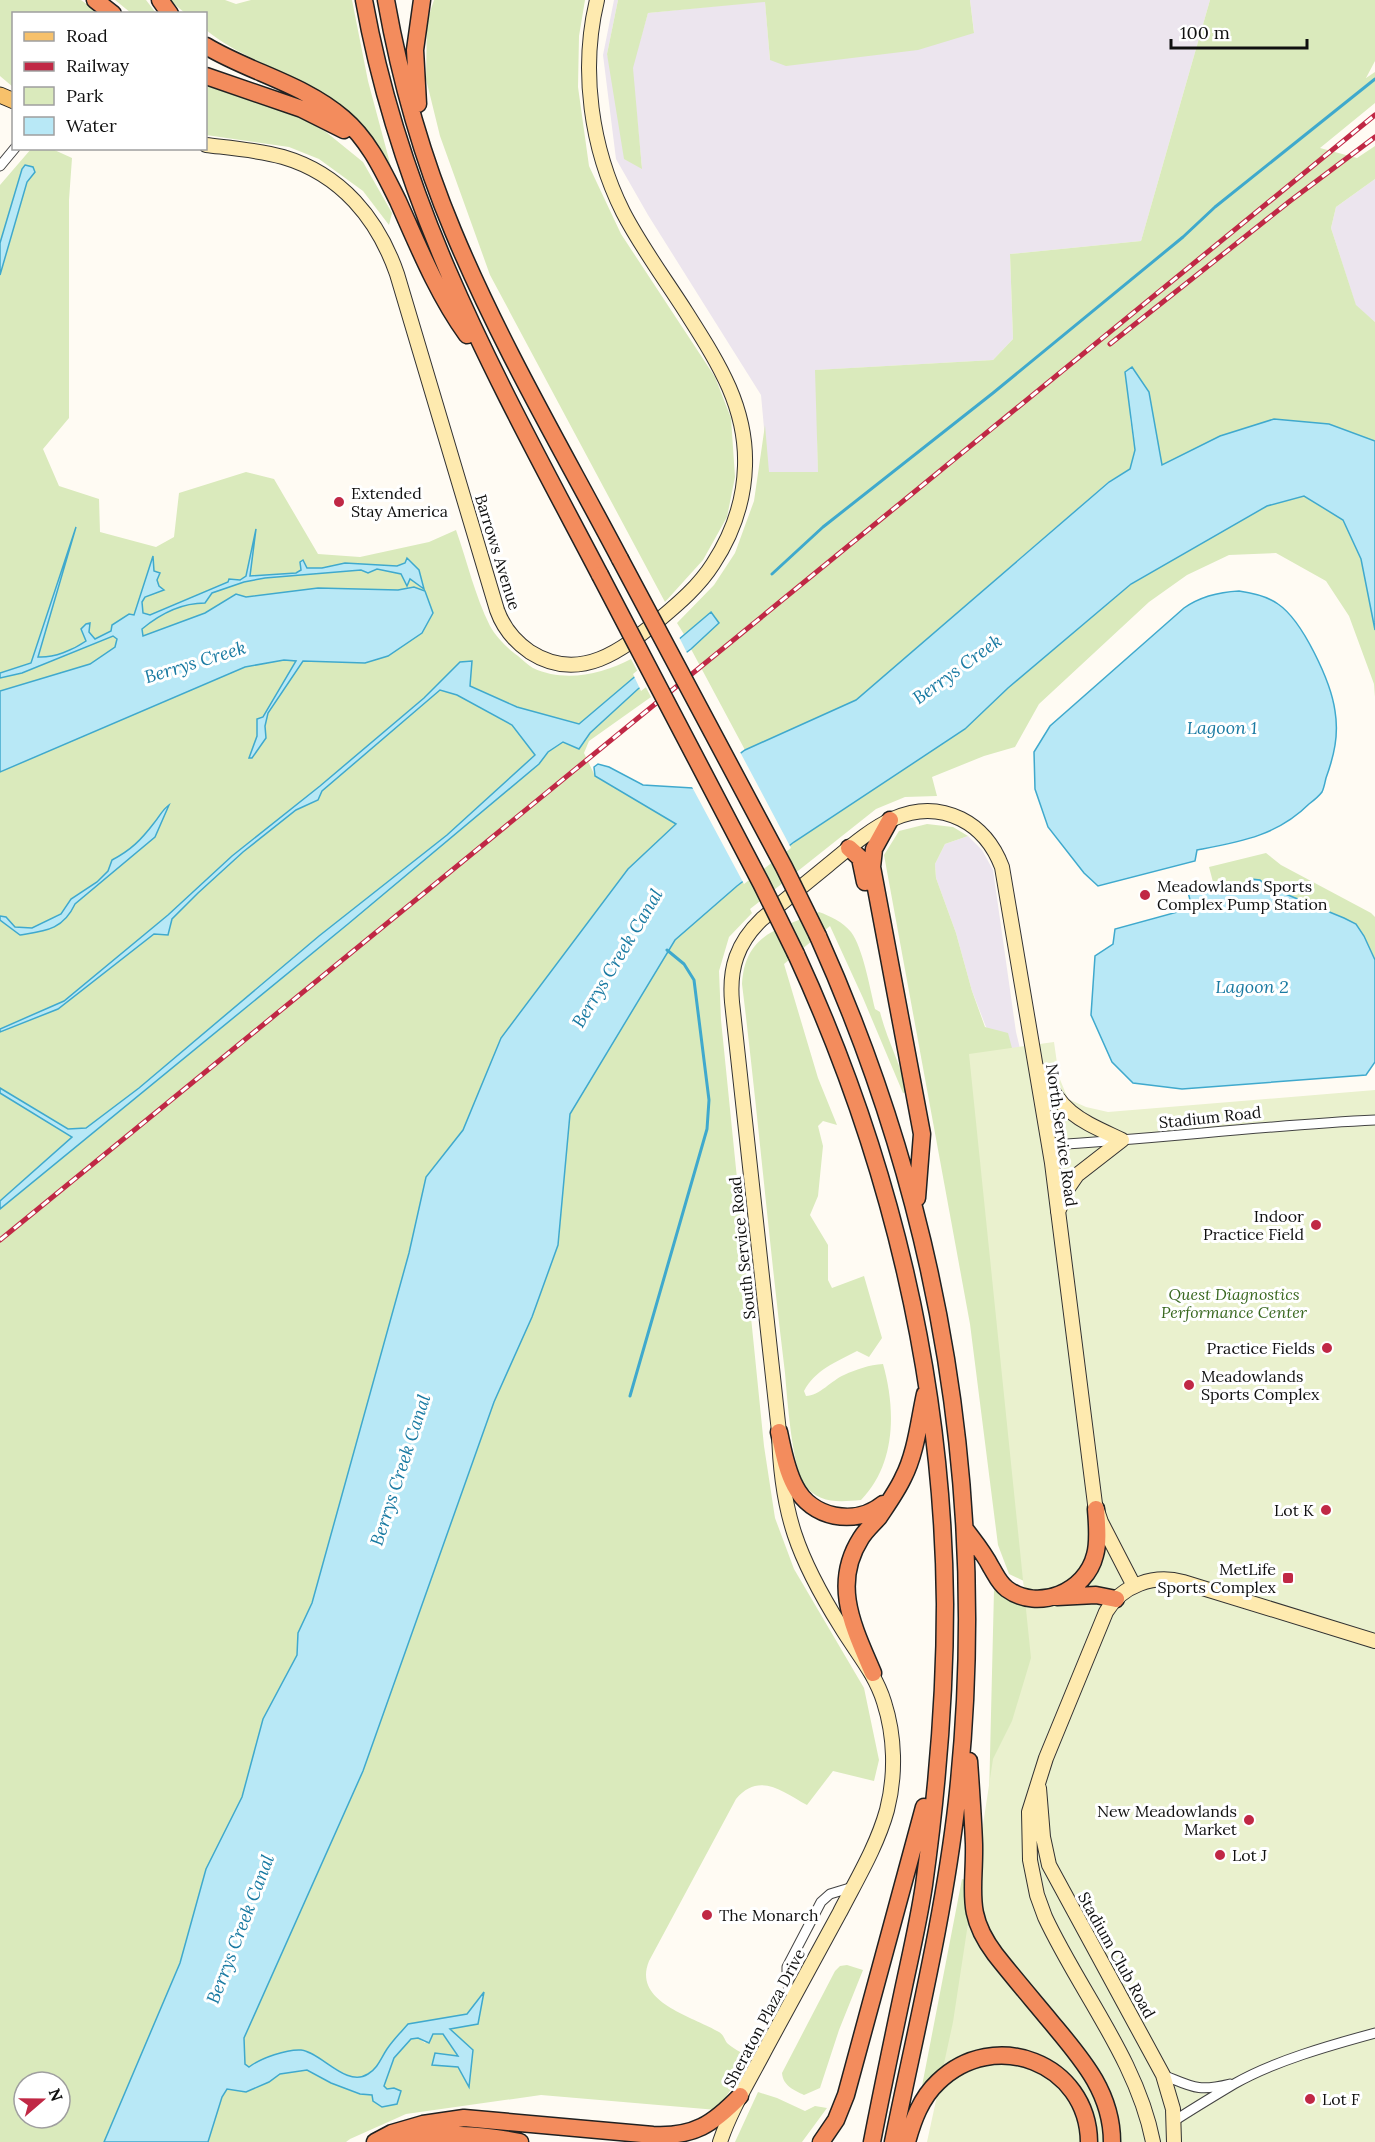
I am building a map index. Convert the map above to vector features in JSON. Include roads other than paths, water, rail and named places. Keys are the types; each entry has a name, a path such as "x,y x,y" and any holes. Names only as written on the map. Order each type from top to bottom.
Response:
{"highway":[{"path":"95,0 110,12"},
{"path":"364,0 384,92 414,188 451,281 488,362 796,954 837,1048 875,1159 906,1271 927,1384 938,1469 944,1569 944,1669 938,1761 924,1885 872,2142"},
{"path":"386,0 405,89 424,153 473,277 784,867 818,936 852,1012 875,1075 916,1211 939,1317 959,1450 965,1529 967,1601 965,1695 958,1792 944,1892 893,2142"},
{"path":"422,0 414,61 424,153"},
{"path":"207,46 325,105 357,132 377,160 455,318 488,362"},
{"path":"207,76 293,105 321,117 352,136 377,160"},
{"path":"890,820 874,849 872,867 922,1134 916,1211"},
{"path":"849,848 858,855 861,862 893,1030 914,1093"},
{"path":"873,1673 850,1616 846,1584 857,1545 899,1487 907,1470 927,1384"},
{"path":"779,1432 787,1468 795,1486 805,1500 819,1510 835,1516 858,1516 878,1508 891,1498"},
{"path":"1054,1597 1078,1582 1091,1566 1097,1548 1096,1509"},
{"path":"965,1529 997,1578 1008,1590 1030,1598 1096,1595 1116,1599"},
{"path":"965,1695 974,1846 972,1894 977,1923 995,1954 1078,2054 1095,2078 1107,2107 1112,2142"},
{"path":"821,2142 836,2120 846,2095 938,1761"},
{"path":"907,2142 919,2109 928,2093 939,2081 971,2061 986,2056 1002,2055 1037,2062 1060,2077 1073,2092 1082,2109 1088,2126 1089,2142"},
{"path":"375,2142 392,2133 423,2124 464,2118 653,2135 679,2134 708,2125 720,2117 740,2096"},
{"path":"401,2142 434,2135 454,2134 486,2136 520,2142"}],"street":[{"name":"Barrows Avenue","path":"207,145 260,152 295,161 339,186 365,213 385,244 398,274 502,622 521,645 547,660 579,664 603,659 624,647 667,613 698,584 712,566 736,518 745,464 741,421 729,383 635,234 618,201 603,162 594,123 590,82 591,43 597,0"},
{"path":"0,166 13,150"},
{"name":"North Service Road","path":"849,848 871,830 890,820 919,811 943,813 959,818 985,838 995,852 1006,883 1049,1145 1096,1509 1134,1586"},
{"name":"South Service Road","path":"849,848 752,929 738,952 732,972 732,1002 779,1432 783,1492 795,1539 809,1571 832,1612 873,1673"},
{"path":"1034,1057 1052,1092 1070,1113 1085,1123 1122,1140 1077,1175 1068,1188 1057,1214"},
{"name":"Stadium Road","path":"1049,1145 1189,1135 1254,1127 1375,1120"},
{"path":"1134,1586 1152,1580 1179,1581 1375,1641"},
{"name":"Stadium Club Road","path":"1134,1586 1109,1607 1052,1741 1029,1812 1030,1860 1037,1895 1054,1936 1136,2086 1145,2108 1153,2142"},
{"name":"Sheraton Plaza Drive","path":"720,2142 740,2096 853,1887 879,1833 887,1810 891,1785 890,1726 884,1701 873,1673"},
{"name":"Stadium Club Road","path":"1039,1781 1042,1837 1049,1865 1163,2075 1174,2121 1174,2142"},
{"path":"793,1998 787,1983 786,1967 821,1902 830,1894 853,1887"},
{"path":"1174,2121 1235,2083 1303,2055 1375,2033"},
{"path":"1163,2075 1203,2090 1235,2083"}],"water":[{"path":"25,165 33,167 35,172 27,182 0,275 0,243"},
{"path":"1132,367 1149,392 1162,465 1220,436 1274,419 1329,424 1375,441 1375,630 1361,559 1343,520 1304,496 1267,506 1131,584 1008,688 965,729 794,842 737,886 675,940 570,1114 558,1245 532,1317 494,1402 363,1771 244,2038 245,2064 249,2067 274,2055 301,2050 309,2052 342,2073 360,2077 374,2069 389,2046 408,2024 467,2014 484,1992 478,2024 450,2029 473,2050 469,2087 458,2067 432,2065 435,2053 458,2056 443,2034 433,2034 429,2043 418,2038 411,2039 394,2058 384,2086 387,2089 394,2088 401,2091 397,2104 382,2107 373,2101 372,2095 360,2094 331,2083 307,2070 280,2074 269,2082 246,2092 227,2089 222,2097 208,2142 104,2142 180,1963 206,1869 242,1797 263,1719 297,1655 298,1633 312,1603 409,1253 426,1177 463,1130 501,1038 628,869 676,824 595,776 594,767 598,764 609,767 643,785 693,788 745,750 856,700 1109,482 1130,469 1135,450 1125,372"},
{"name":"Berrys Creek","path":"76,527 38,657 63,653 86,641 81,629 86,624 90,623 89,632 95,639 111,631 112,625 129,614 134,615 153,556 154,571 160,573 157,580 159,586 164,590 145,597 142,602 143,613 150,615 228,582 229,579 240,580 246,576 256,529 250,576 296,573 301,570 300,562 303,560 307,568 322,568 345,563 397,566 405,563 407,558 419,570 424,589 410,579 407,586 401,574 377,569 368,573 361,570 265,578 244,582 212,593 205,603 171,610 142,629 143,636 205,613 236,594 246,597 318,588 398,590 414,587 425,591 433,613 422,633 388,656 365,663 303,661 268,713 265,726 266,738 252,758 249,758 257,736 257,719 263,717 296,661 284,660 245,667 0,772 0,691 90,664 115,647 117,639 113,636 22,673 0,678 0,673 31,663"},
{"name":"Lagoon 1","path":"1239,591 1269,599 1287,612 1306,638 1322,669 1335,711 1336,737 1322,792 1297,815 1271,831 1197,850 1195,861 1098,886 1084,873 1048,827 1035,789 1034,752 1050,726 1184,608 1210,595"},
{"path":"711,612 719,623 691,649 638,689 590,733 579,749 563,742 548,752 539,764 348,924 0,1209 0,1201 72,1137 0,1093 0,1088 68,1129 86,1128 139,1088 319,936 447,835 535,755 512,725 457,695 440,690 322,791 318,800 296,810 243,852 172,919 168,935 154,934 58,1009 0,1032 0,1029 64,1001 168,915 232,856 320,786 424,698 460,662 472,661 470,686 517,707 579,724"},
{"path":"169,805 155,837 75,904 59,924 45,930 20,935 0,920 0,916 6,917 15,927 32,928 61,914 71,899 97,882 108,871 112,860 140,840"},
{"name":"Lagoon 2","path":"1251,879 1260,880 1266,886 1356,924 1375,960 1375,1062 1366,1075 1182,1089 1133,1083 1112,1062 1091,1015 1095,956 1113,944 1115,929 1192,908 1187,888 1205,884 1219,889 1247,884"}],"waterway":[{"path":"772,574 823,527 993,393 1183,237 1215,207 1375,79"},
{"path":"630,1396 707,1129 709,1100 694,980 684,964 667,950"}],"railway":[{"path":"0,1240 1375,115"},
{"path":"1110,344 1290,201 1375,137"}],"place":[{"name":"Extended Stay America","path":"339,502"},
{"name":"Meadowlands Sports Complex Pump Station","path":"1145,895"},
{"name":"Indoor Practice Field","path":"1316,1225"},
{"name":"Practice Fields","path":"1327,1348"},
{"name":"Meadowlands Sports Complex","path":"1189,1385"},
{"name":"Lot K","path":"1326,1510"},
{"name":"MetLife Sports Complex","path":"1288,1578"},
{"name":"New Meadowlands Market","path":"1249,1820"},
{"name":"Lot J","path":"1220,1855"},
{"name":"The Monarch","path":"707,1915"},
{"name":"Lot F","path":"1310,2099"}],"water label":[{"name":"Berrys Creek Canal","path":"617,958"},
{"name":"Berrys Creek Canal","path":"400,1470"},
{"name":"Berrys Creek Canal","path":"240,1929"}],"park label":[{"name":"Quest Diagnostics Performance Center","path":"1234,1303"}]}
